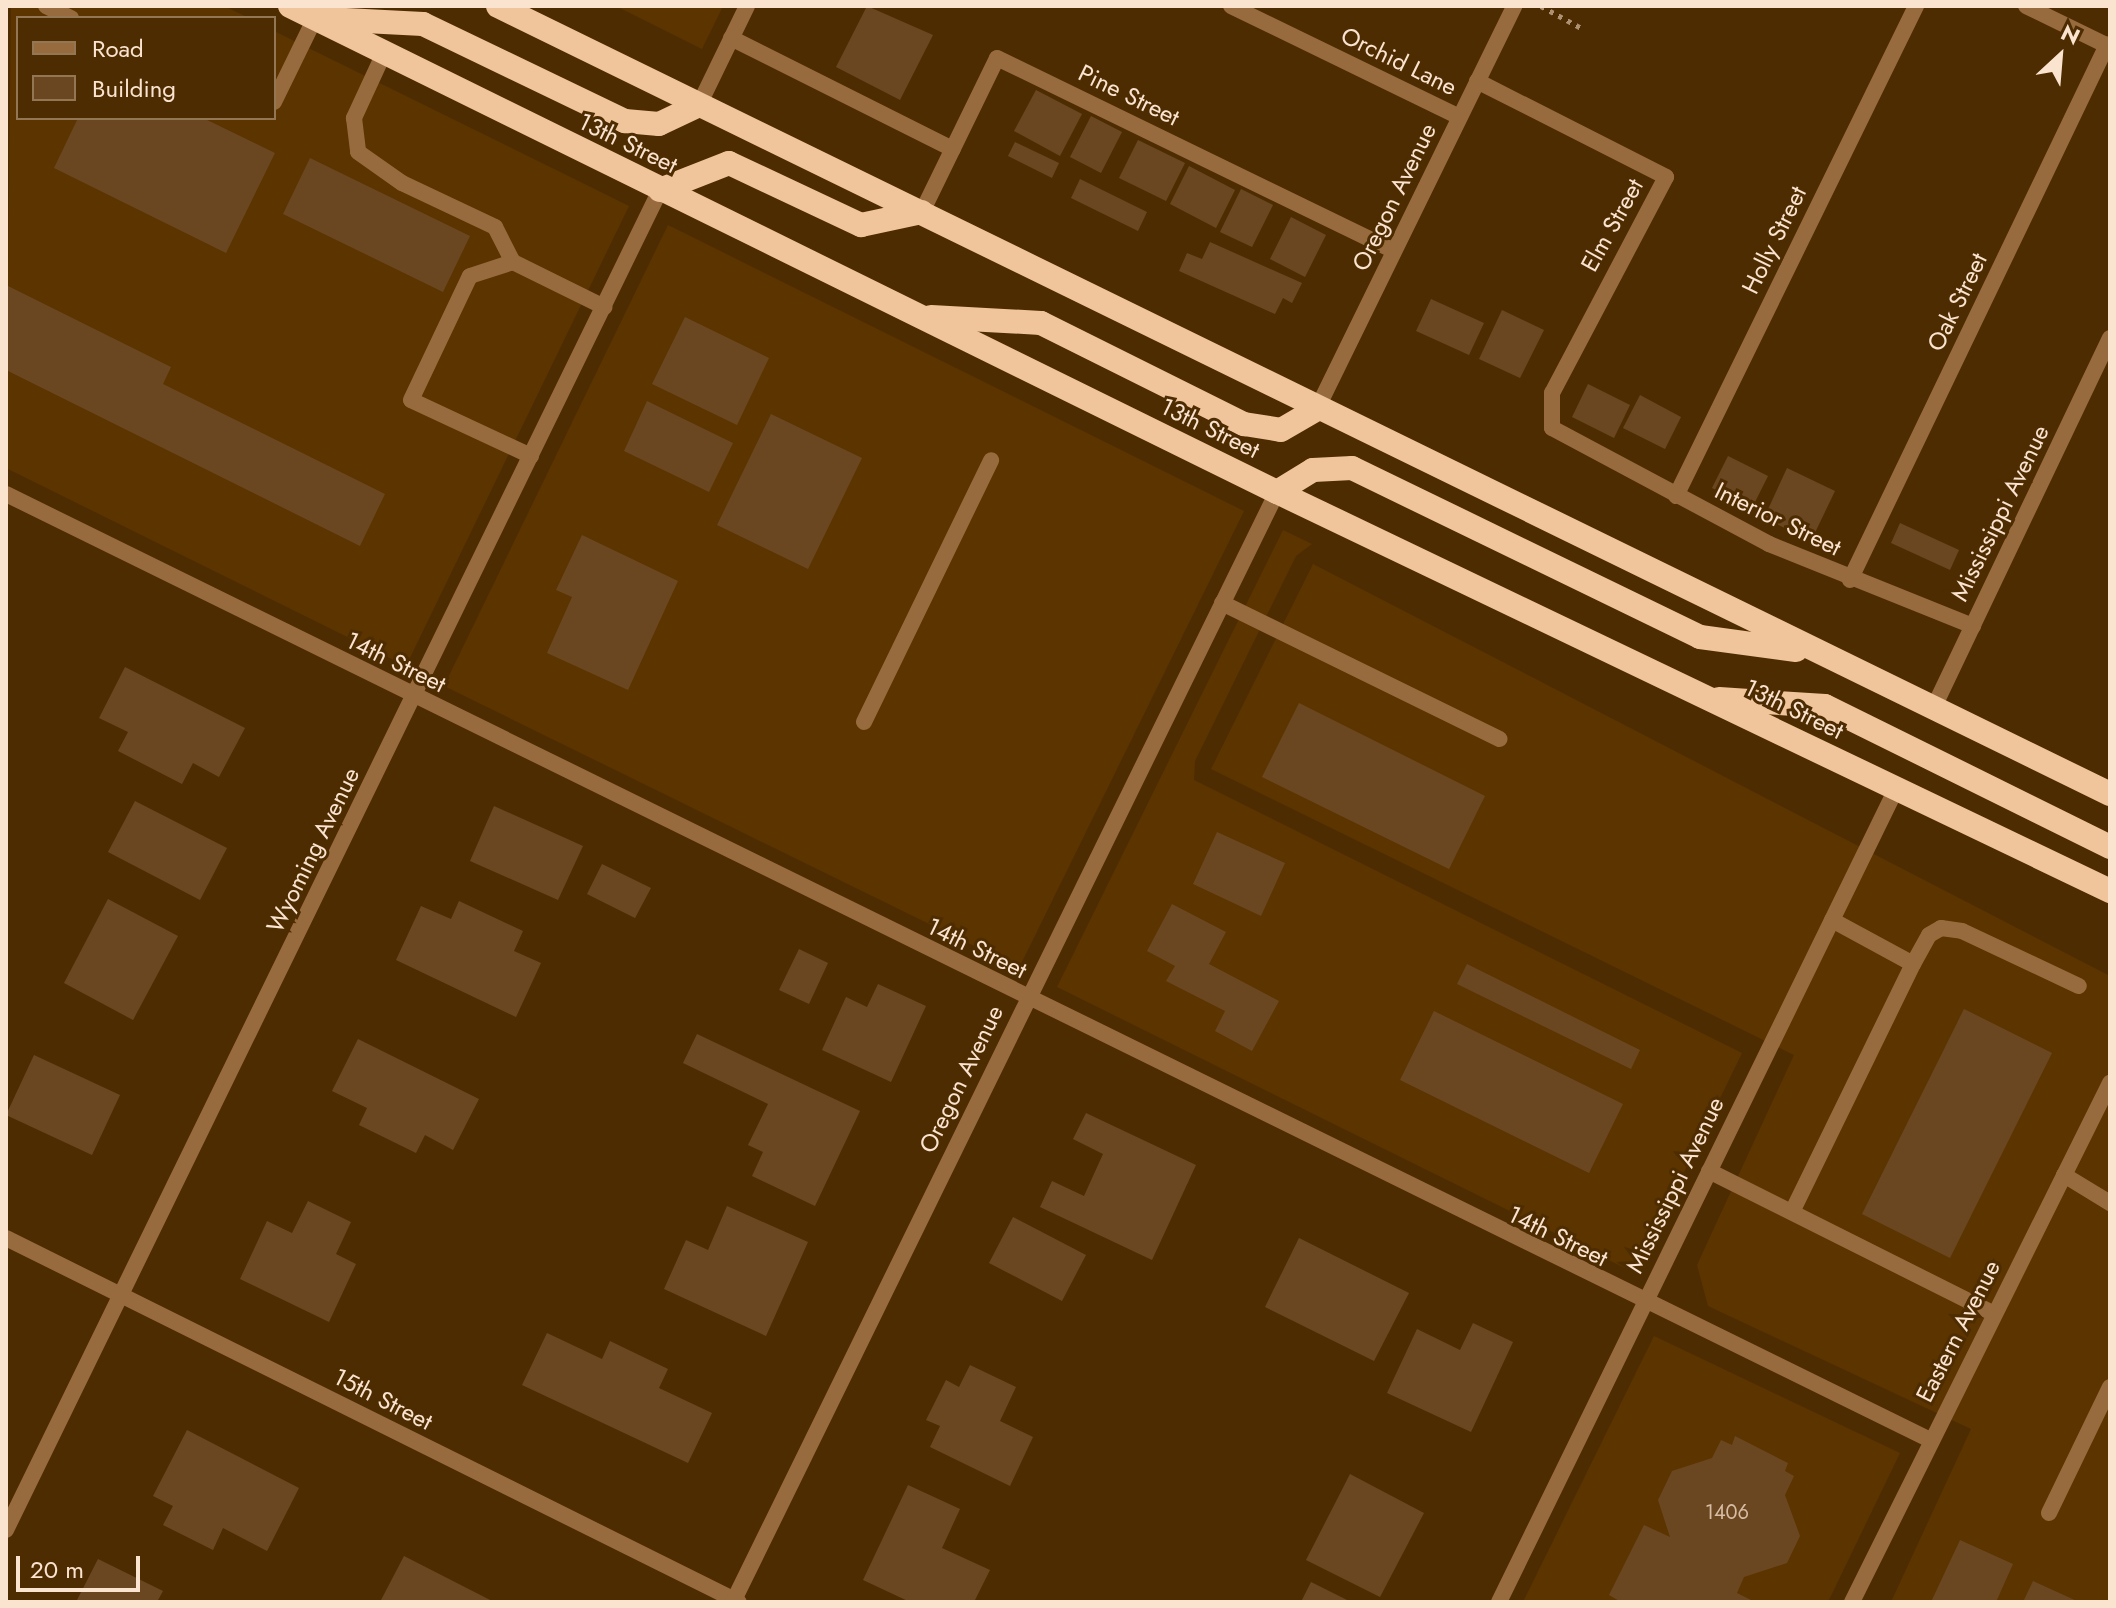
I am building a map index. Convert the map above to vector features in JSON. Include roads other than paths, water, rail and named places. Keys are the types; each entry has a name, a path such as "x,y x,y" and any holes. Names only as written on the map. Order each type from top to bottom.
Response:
{"highway":[{"name":"13th Street","path":"290,6 1277,492 2110,891"},
{"path":"498,6 2110,794"},
{"path":"315,18 423,24 625,121 659,124 699,105"},
{"path":"660,190 729,163 861,225 922,212"},
{"path":"920,317 1041,323 1244,424 1281,430 1317,409"},
{"path":"1277,492 1313,470 1352,468 1700,637 1818,653"},
{"path":"1704,697 1825,706 2110,847"}],"street":[{"path":"46,6 67,16"},
{"path":"699,105 747,6"},
{"name":"Orchid Lane","path":"1231,6 1460,117"},
{"name":"Oregon Avenue","path":"1317,409 1514,6"},
{"name":"Holly Street","path":"1676,496 1916,6"},
{"path":"2026,6 2108,46"},
{"path":"276,98 315,18"},
{"path":"731,38 953,149"},
{"name":"Oak Street","path":"1850,580 2108,46"},
{"path":"384,53 354,118 358,152 402,183 495,227 513,262 604,307"},
{"name":"Pine Street","path":"922,212 997,58 1394,251"},
{"name":"Elm Street","path":"1477,81 1666,177 1552,393 1552,428 1569,441"},
{"name":"Wyoming Avenue","path":"6,1530 660,190"},
{"path":"513,262 470,276 411,400 531,456"},
{"name":"Mississippi Avenue","path":"1933,709 2110,338"},
{"name":"Interior Street","path":"1569,441 1850,580 1973,626"},
{"path":"864,722 991,460"},
{"name":"Oregon Avenue","path":"735,1601 1277,492"},
{"name":"14th Street","path":"6,494 1643,1305 1930,1440"},
{"path":"1222,603 1500,739"},
{"name":"Mississippi Avenue","path":"1499,1602 1896,789"},
{"path":"1832,920 1913,964"},
{"path":"1792,1212 1913,964 1941,928 2079,986"},
{"name":"Eastern Avenue","path":"1852,1602 2110,1083"},
{"path":"1709,1171 1994,1314"},
{"path":"2064,1175 2110,1203"},
{"name":"15th Street","path":"6,1238 735,1601"},
{"path":"2049,1513 2110,1387"}]}
